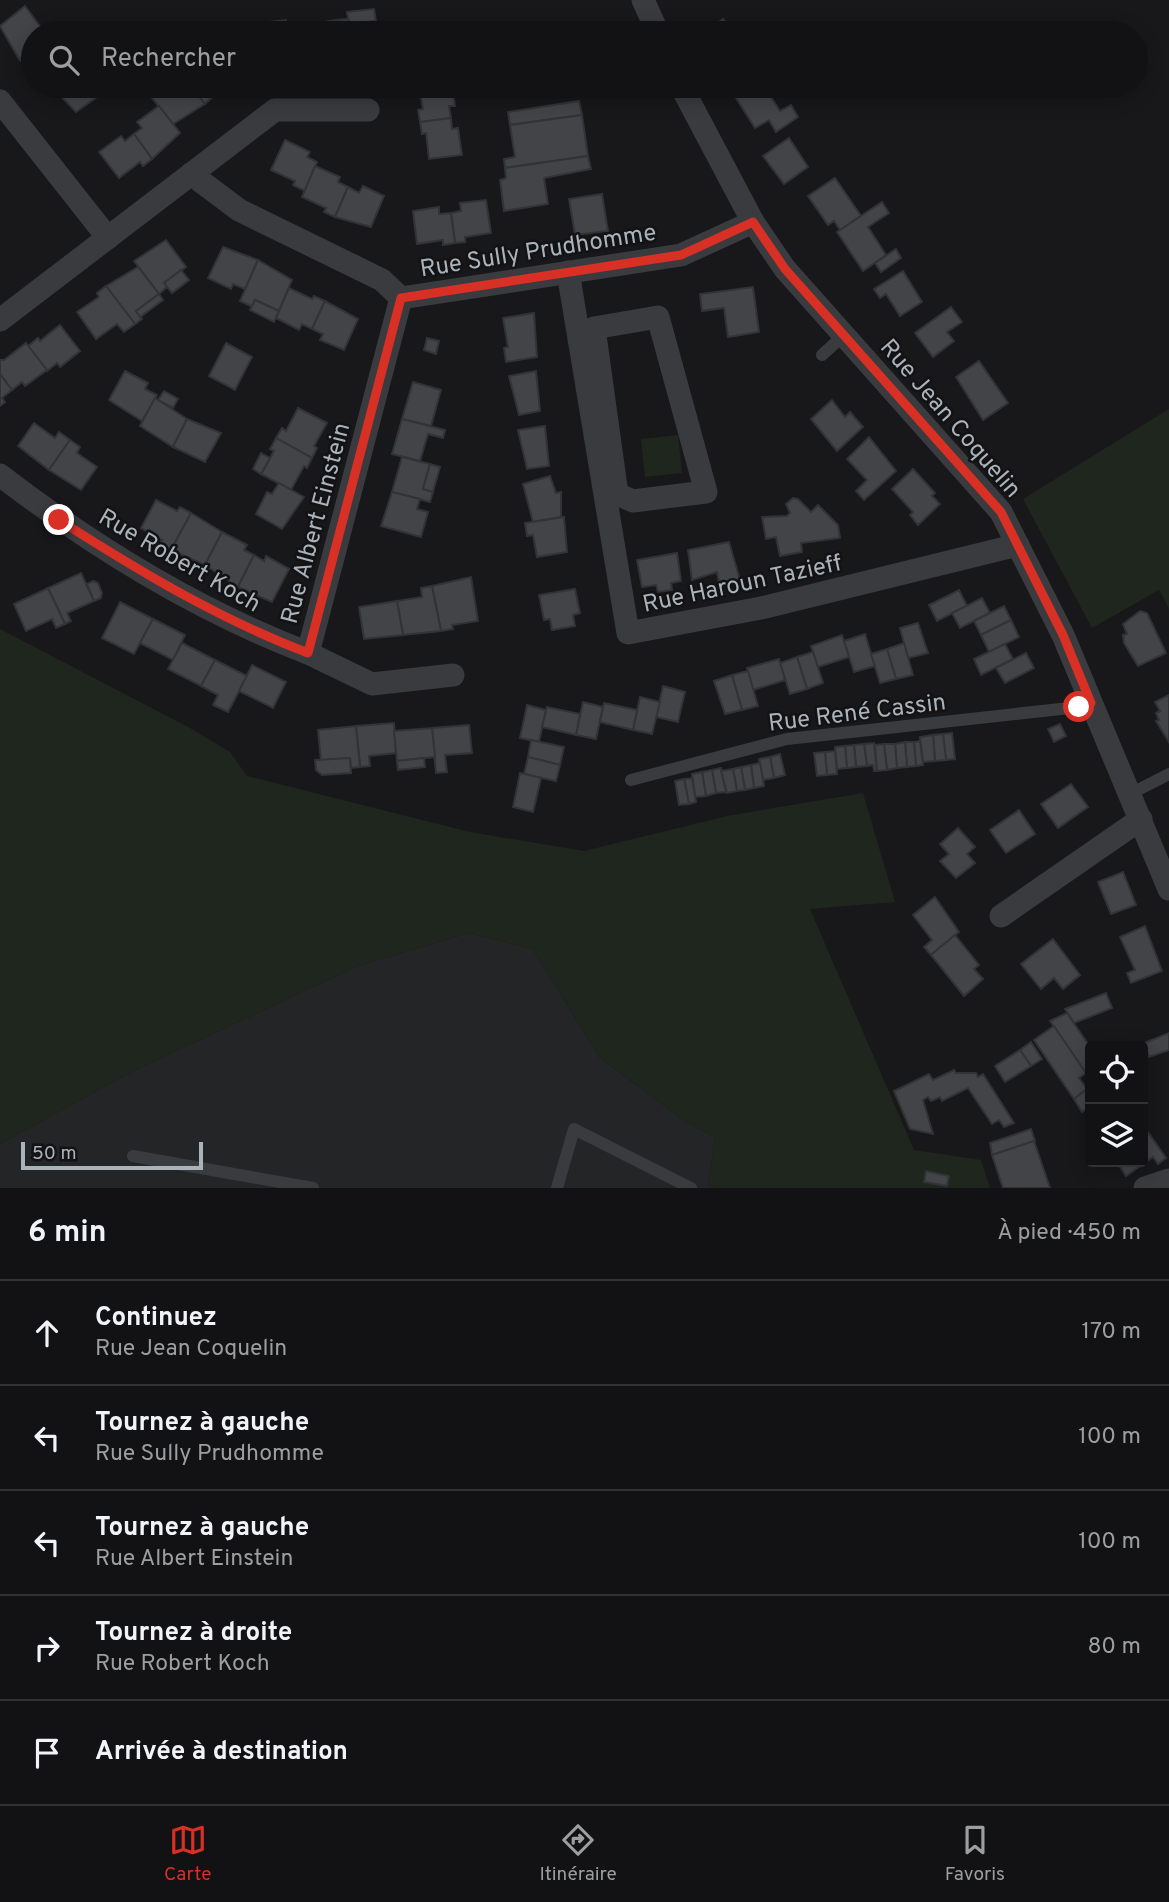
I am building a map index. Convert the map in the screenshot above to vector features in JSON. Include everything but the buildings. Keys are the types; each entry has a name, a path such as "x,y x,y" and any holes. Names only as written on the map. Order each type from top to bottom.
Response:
{"street":[{"path":"643,0 653,21"},
{"name":"Rue Jean Coquelin","path":"687,98 753,222 785,269 1001,512 1091,703 1142,819 1169,889"},
{"path":"0,102 108,238"},
{"path":"0,320 275,110 368,110"},
{"name":"Rue Sully Prudhomme","path":"191,174 239,211 382,280 401,298 681,255 753,222"},
{"name":"Rue Haroun Tazieff","path":"568,272 628,633 761,608 1018,545"},
{"name":"Rue Albert Einstein","path":"401,298 308,653 372,684 453,675"},
{"path":"658,317 706,492 633,501 617,494 594,328 658,317"},
{"name":"Rue Robert Koch","path":"0,475 59,520 163,585 254,633 308,653"},
{"path":"1001,916 1142,819"},
{"path":"1145,1188 1169,1180"}],"lane":[{"path":"822,355 844,335"},
{"name":"Rue René Cassin","path":"631,780 787,738 1079,707 1091,703"},
{"path":"1130,794 1169,774"},
{"path":"557,1188 574,1129 691,1188"},
{"path":"133,1156 313,1188"}],"shaded area":[{"path":"1169,409 1169,609 1159,590 1092,628 1023,499"},
{"path":"678,435 682,473 645,477 641,439"},
{"path":"0,629 190,728 230,752 247,776 470,832 584,851 727,816 863,793 895,902 810,909 914,1150 981,1160 990,1188 717,1188 708,1185 715,1137 688,1123 600,1058 533,949 469,933 358,966 129,1073 0,1144"},
{"path":"469,933 533,949 600,1058 688,1123 715,1137 708,1185 717,1188 0,1188 0,1144 129,1073 358,966"}],"route":[{"path":"59,520 163,585 254,633 308,653 401,298 681,255 753,222 785,269 1001,512 1063,635 1091,703 1079,707"}]}
